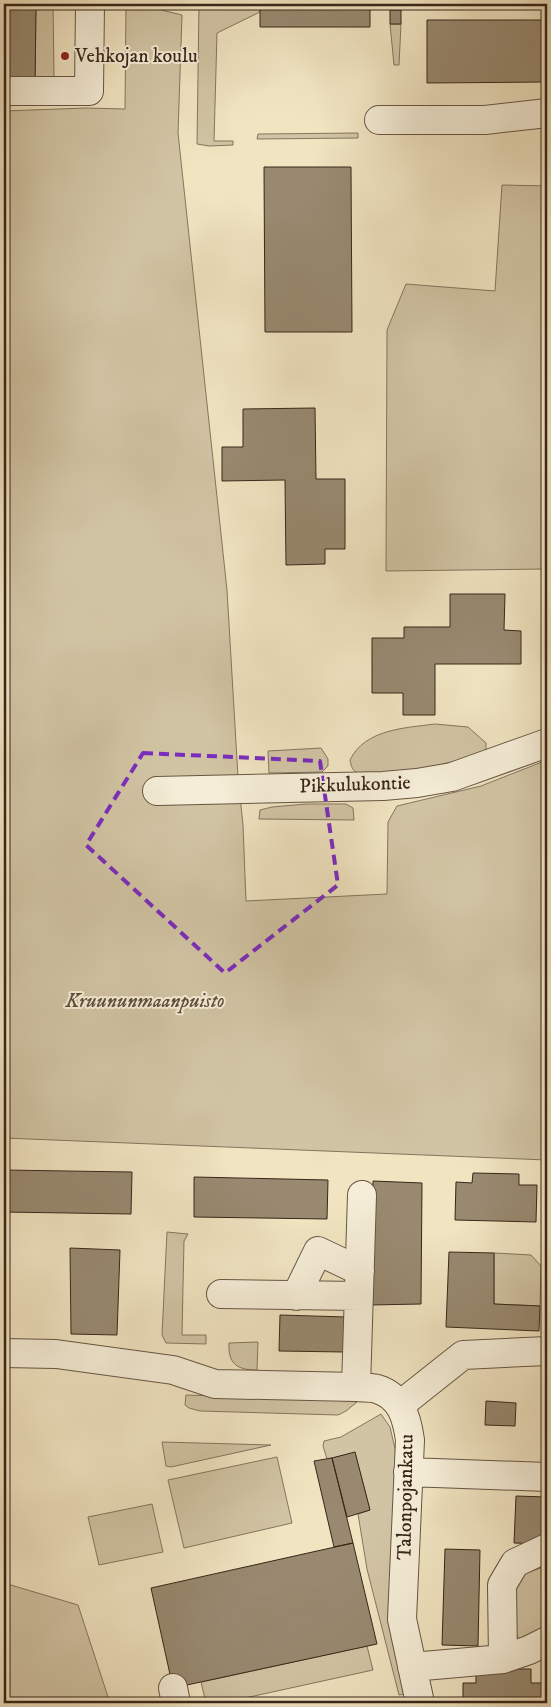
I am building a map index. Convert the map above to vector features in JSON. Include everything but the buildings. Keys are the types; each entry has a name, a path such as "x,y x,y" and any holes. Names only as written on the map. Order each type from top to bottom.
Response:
{"street":[{"path":"4,92 89,91 90,4"},
{"path":"379,120 485,120 547,113"},
{"name":"Pikkulukontie","path":"157,791 383,786 417,783 452,777 547,743"},
{"path":"356,1387 362,1195"},
{"path":"296,1296 318,1251 359,1284"},
{"path":"221,1294 296,1296 359,1284"},
{"path":"400,1405 463,1355 547,1351"},
{"name":"Talonpojankatu","path":"4,1353 56,1354 173,1370 215,1384 356,1387 377,1389 389,1395 400,1405 407,1420 410,1440 402,1619 420,1703"},
{"path":"408,1472 547,1477"},
{"path":"503,1659 502,1585 515,1563 547,1548"},
{"path":"412,1667 503,1659 530,1650 547,1640"}],"highlighted area":[{"path":"143,753 320,761 338,885 225,973 86,845"}],"green space":[{"path":"36,4 53,4 54,78 35,84"},
{"name":"Kruununmaanpuisto","path":"126,4 137,4 182,15 178,133 227,590 238,777 243,825 246,901 387,894 388,822 397,806 481,786 547,760 547,1160 4,1138 4,111 86,108 125,109"},
{"path":"199,4 260,4 260,12 217,33 214,141 233,141 233,145 209,146 197,144"},
{"path":"390,24 401,24 399,65 394,65"},
{"path":"358,133 358,138 257,139 258,134"},
{"path":"502,185 547,186 547,569 386,571 387,330 406,284 495,291"},
{"path":"435,724 468,727 486,743 486,751 459,760 405,771 362,774 354,771 352,768 350,760 357,750 365,742 376,736 399,729"},
{"path":"321,748 328,759 328,766 322,772 269,773 268,751"},
{"path":"306,804 346,804 353,808 354,820 259,819 260,810"},
{"path":"167,1232 188,1234 184,1241 182,1335 206,1335 206,1344 166,1343 162,1335"},
{"path":"494,1253 531,1255 541,1266 540,1306 494,1304"},
{"path":"258,1342 257,1370 244,1369 232,1361 229,1343"},
{"path":"186,1395 357,1402 338,1415 200,1411 185,1405"},
{"path":"381,1414 390,1427 396,1453 391,1623 393,1643 405,1694 399,1695 367,1569 358,1514 370,1510 355,1453 327,1459 323,1446 324,1441 341,1437"},
{"path":"162,1442 271,1445 171,1467 166,1466"},
{"path":"277,1457 292,1523 184,1548 168,1480"},
{"path":"152,1504 163,1552 99,1565 88,1517"},
{"path":"547,1566 547,1632 521,1641 514,1633 515,1576"},
{"path":"4,1583 78,1605 110,1703 4,1703"},
{"path":"367,1646 373,1670 222,1703 206,1703 201,1682"}],"place":[{"name":"Vehkojan koulu","path":"65,56"}]}
